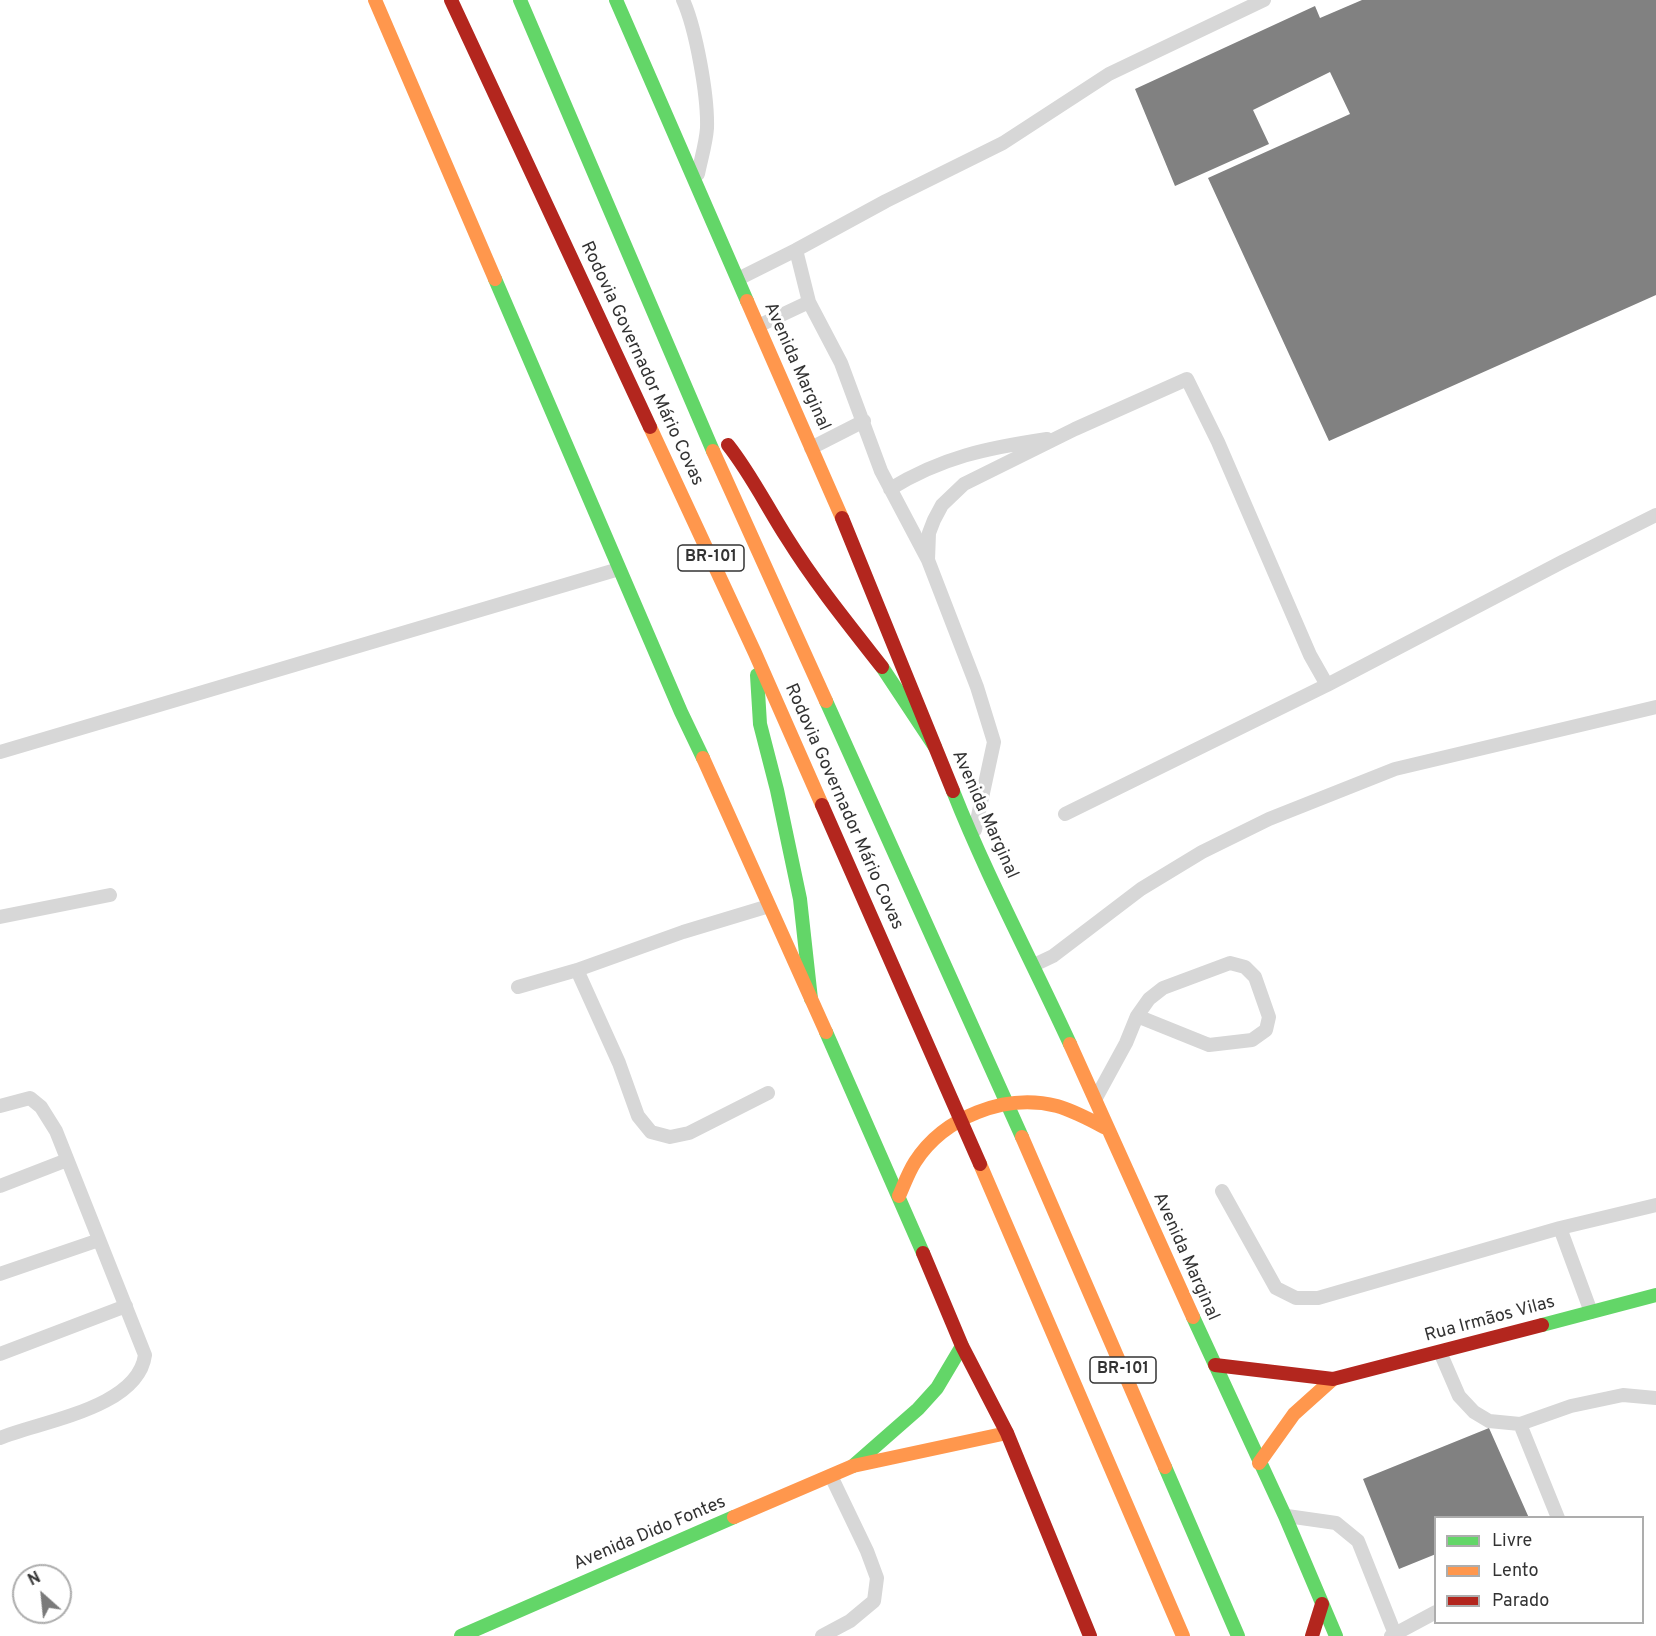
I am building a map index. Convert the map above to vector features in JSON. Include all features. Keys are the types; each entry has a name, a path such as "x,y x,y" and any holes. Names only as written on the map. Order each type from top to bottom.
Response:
{"street":[{"path":"375,0 681,712 899,1196 962,1346 1007,1433 1090,1636"},
{"name":"Rodovia Governador Mário Covas","path":"451,0 755,653 961,1120 1183,1636"},
{"name":"Rodovia Governador Mário Covas","path":"520,0 686,390 1007,1103 1238,1636"},
{"name":"Avenida Marginal","path":"616,0 859,558 973,842 1034,965 1285,1516 1336,1636"},
{"path":"686,390 739,459 787,539 886,673 935,747"},
{"path":"755,653 760,724 777,790 800,899 811,999"},
{"path":"899,1196 915,1163 929,1145 961,1120 986,1109 1007,1103 1027,1101 1057,1106 1108,1129"},
{"name":"Rua Irmãos Vilas","path":"1215,1365 1333,1379 1656,1295"},
{"name":"Avenida Dido Fontes","path":"853,1466 937,1388 962,1346"},
{"name":"Rua Irmãos Vilas","path":"1259,1463 1294,1414 1333,1379"},
{"name":"Avenida Dido Fontes","path":"461,1636 853,1466 1007,1433"},
{"path":"1312,1636 1322,1604"}],"lane":[{"path":"683,0 689,14 706,104 707,129 696,185"},
{"path":"738,279 1002,143 1109,74 1264,0"},
{"path":"796,250 809,302 841,363 864,421 874,454 890,489 928,560 977,687 994,742 973,842"},
{"path":"758,326 809,302"},
{"path":"928,560 929,533 934,520 942,505 964,484 1187,379 1218,442 1310,655 1328,685"},
{"path":"811,448 864,421"},
{"path":"890,489 914,474 966,454 1061,437"},
{"path":"1065,814 1328,685 1656,515"},
{"path":"0,752 619,569"},
{"path":"1034,965 1053,956 1141,889 1202,852 1269,819 1395,769 1656,707"},
{"path":"0,917 110,894"},
{"path":"518,987 577,970 673,936 770,906"},
{"path":"1095,1100 1126,1043 1137,1016 1149,999 1163,988 1230,963 1245,967 1255,976 1269,1017 1266,1030 1252,1040 1209,1045 1137,1016"},
{"path":"577,970 619,1063 638,1116 651,1132 670,1137 689,1133 768,1093"},
{"path":"0,1106 30,1098 41,1107 56,1131 145,1354 144,1367 124,1390 89,1409 0,1438"},
{"path":"0,1186 67,1160"},
{"path":"1222,1191 1276,1288 1296,1298 1318,1298 1560,1228 1656,1205"},
{"path":"1560,1228 1591,1312"},
{"path":"0,1274 99,1240"},
{"path":"0,1354 126,1306"},
{"path":"1440,1352 1459,1396 1474,1412 1489,1421 1520,1424 1571,1406 1623,1395 1656,1398"},
{"path":"1520,1424 1557,1516"},
{"path":"822,1636 850,1621 874,1601 877,1578 831,1476"},
{"path":"1285,1516 1336,1523 1358,1541 1394,1635 1434,1613"}],"building":[{"path":"1362,0 1656,0 1656,295 1329,441 1208,178 1350,114 1330,72 1253,110 1269,144 1175,186 1135,89 1315,6 1320,18"},
{"path":"1489,1428 1528,1516 1434,1516 1434,1555 1399,1569 1363,1479"}],"traffic: fast":[{"path":"520,0 713,451"},
{"path":"616,0 747,301"},
{"path":"495,279 681,712 703,758"},
{"path":"882,667 935,747"},
{"path":"757,675 760,724 777,790 800,899 811,999"},
{"path":"826,701 1022,1137"},
{"path":"953,791 1070,1044"},
{"path":"826,1032 923,1253"},
{"path":"1542,1325 1656,1295"},
{"path":"1193,1317 1285,1516 1336,1636"},
{"path":"853,1466 918,1409 937,1388 962,1346"},
{"path":"1165,1467 1238,1636"},
{"path":"461,1636 734,1517"}],"traffic: slow":[{"path":"375,0 495,279"},
{"path":"747,301 842,518"},
{"path":"650,427 755,653 822,805"},
{"path":"713,451 826,701"},
{"path":"703,758 826,1032"},
{"path":"1070,1044 1193,1317"},
{"path":"899,1196 915,1162 927,1146 942,1132 977,1112 997,1106 1037,1103 1064,1108 1108,1129"},
{"path":"1022,1137 1165,1467"},
{"path":"980,1164 1183,1636"},
{"path":"1259,1463 1294,1414 1333,1379"},
{"path":"734,1517 853,1466 1007,1433"}],"traffic: jam":[{"path":"451,0 650,427"},
{"path":"728,445 809,571 882,667"},
{"path":"842,518 953,791"},
{"path":"822,805 980,1164"},
{"path":"923,1253 962,1346 1007,1433 1090,1636"},
{"path":"1215,1365 1333,1379 1542,1325"},
{"path":"1312,1636 1322,1604"}]}
